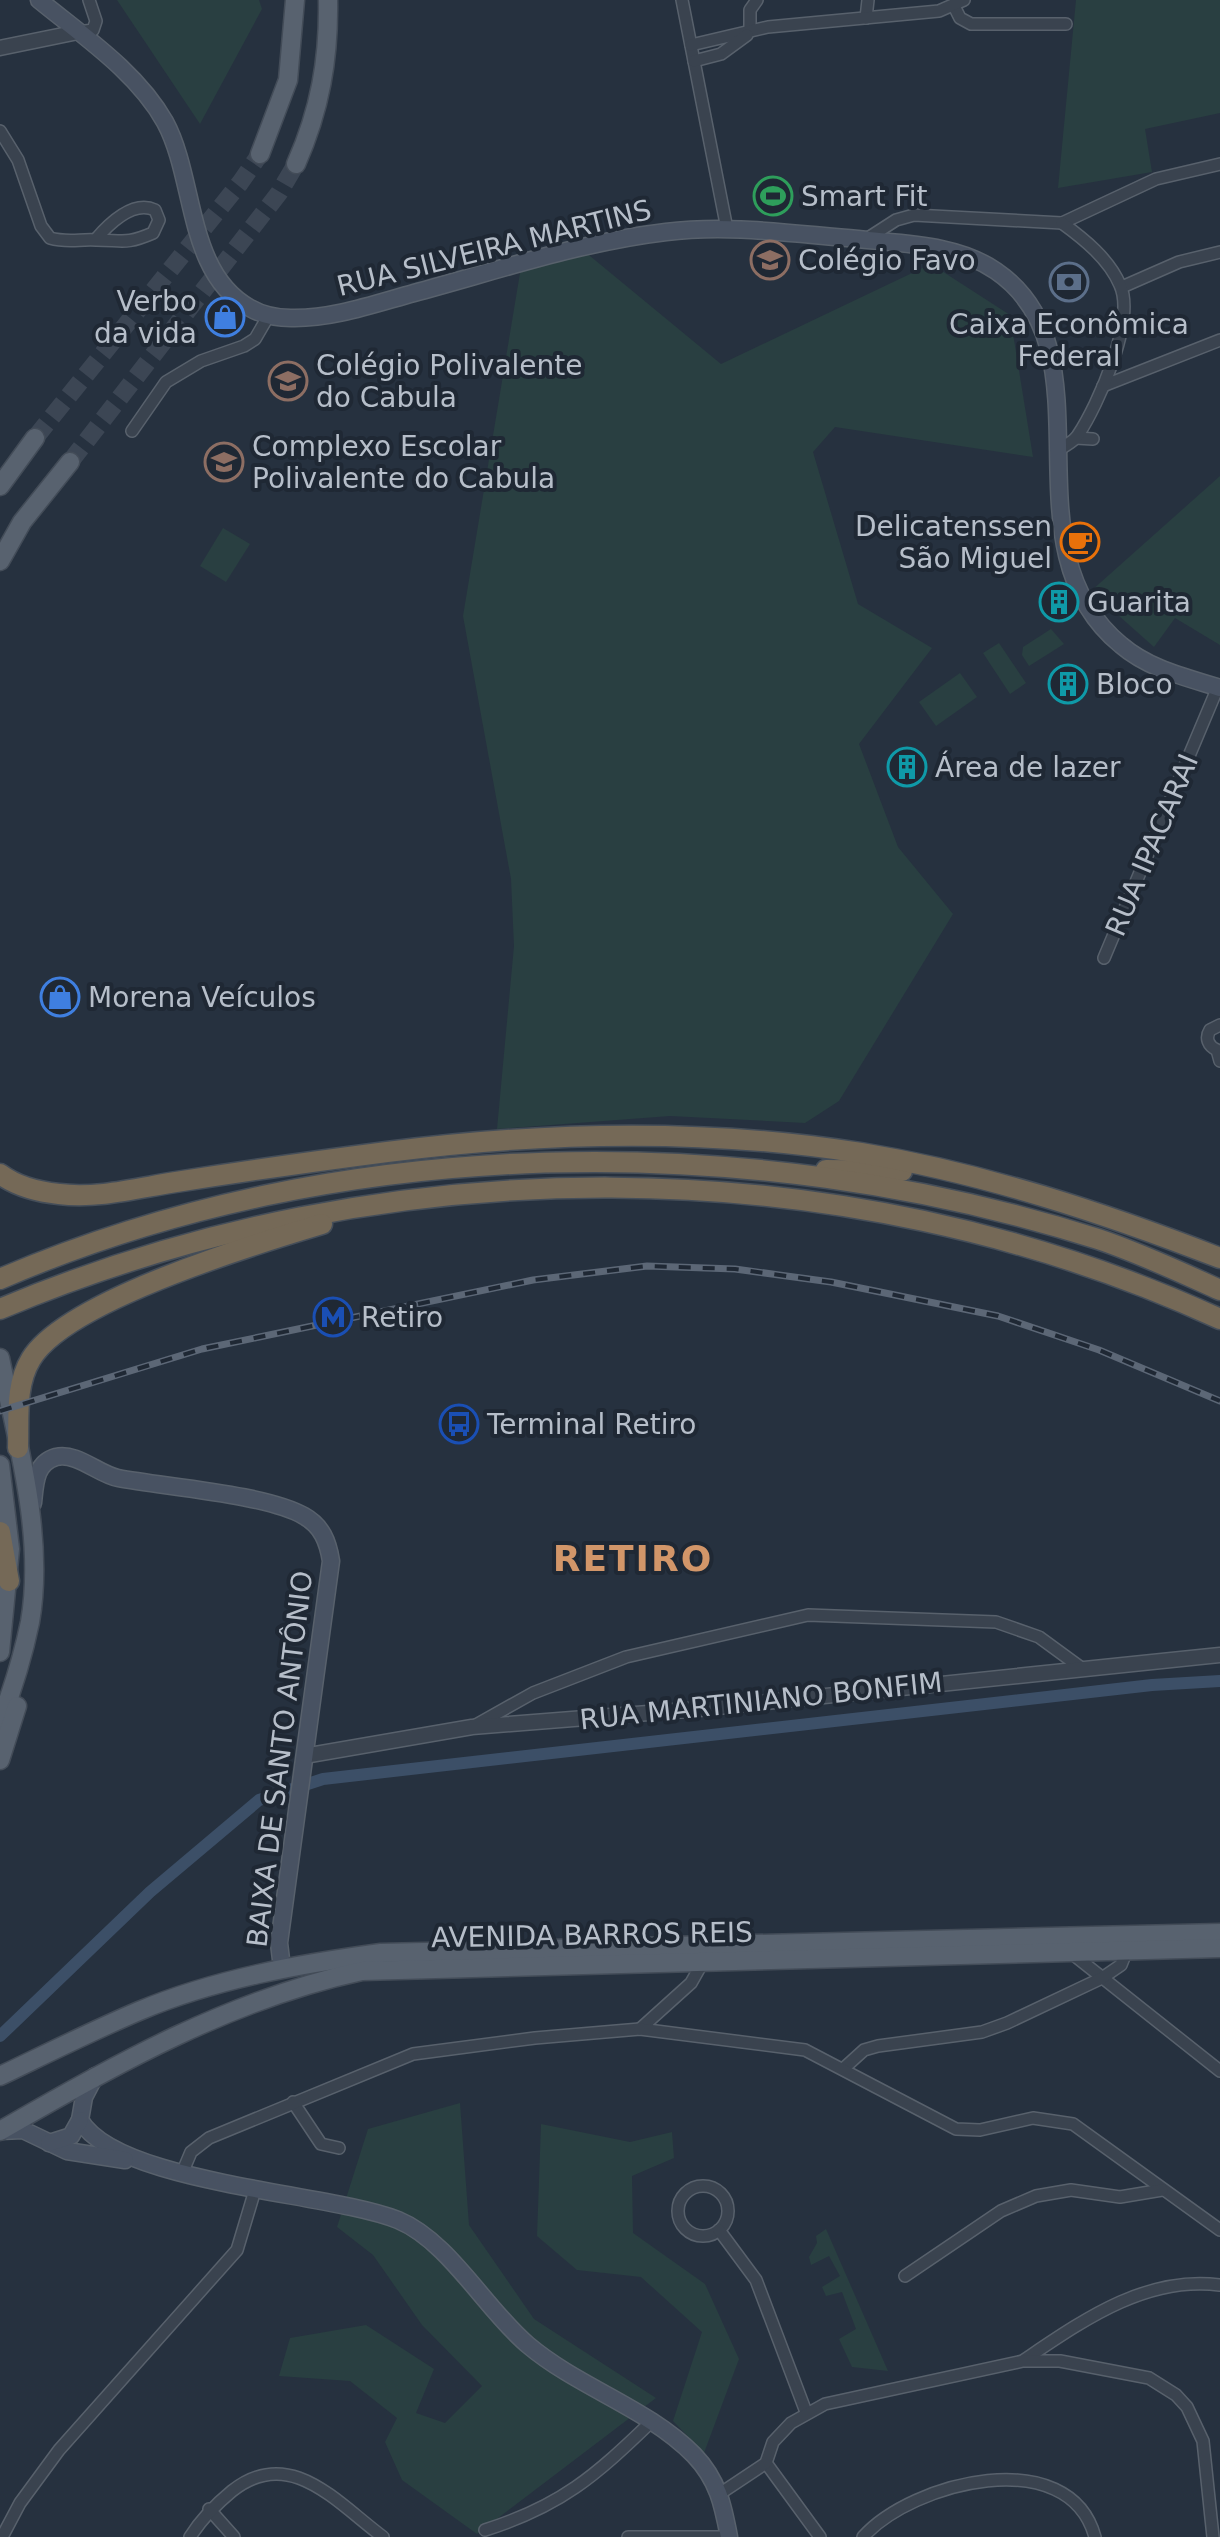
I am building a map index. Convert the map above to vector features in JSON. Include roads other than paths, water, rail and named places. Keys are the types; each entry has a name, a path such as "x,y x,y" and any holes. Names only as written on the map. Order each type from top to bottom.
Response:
{"highway":[{"path":"0,1174 20,1185 59,1194 98,1194 435,1146 538,1138 653,1136 798,1144 950,1172 1108,1217 1220,1258"},
{"path":"8,1276 100,1242 200,1212 394,1175 479,1166 597,1162 774,1172 941,1198 1101,1240 1220,1290"},
{"path":"774,1172 846,1169 950,1172"},
{"path":"0,1309 109,1267 225,1232 398,1201 483,1192 597,1187 710,1192 819,1204 975,1232 1025,1245 1145,1287 1220,1319"},
{"path":"18,1448 22,1378 40,1347 63,1327 217,1257 398,1201"},
{"path":"0,1532 9,1581"}],"main road":[{"name":"RUA SILVEIRA MARTINS","path":"39,0 126,73 155,106 177,152 210,264 235,297 269,315 288,319 342,312 630,237 727,229 922,246 978,260 1016,287 1032,310 1045,339 1057,398 1062,545 1085,601 1118,643 1138,657 1163,670 1219,688"},
{"path":"260,154 288,80 294,45 295,0"},
{"path":"296,164 320,100 327,63 328,0"},
{"path":"0,486 35,438"},
{"path":"0,561 22,522 70,462"},
{"path":"0,1358 30,1524 30,1620 24,1681 0,1760"},
{"name":"BAIXA DE SANTO ANTÔNIO","path":"30,1524 40,1468 47,1461 70,1456 103,1474 280,1506 314,1522 325,1539 331,1561 279,1943 282,1968"},
{"path":"0,1465 8,1518 9,1581 0,1652"},
{"path":"0,1723 30,1620"},
{"name":"AVENIDA BARROS REIS","path":"3,2075 140,2010 282,1968 381,1953 1220,1933"},
{"name":"AVENIDA BARROS REIS","path":"0,2131 95,2076 183,2032 254,2003 329,1978 402,1967 1220,1948"},
{"path":"282,1968 329,1978"},
{"path":"49,2143 71,2136 80,2120 84,2097 95,2076"},
{"path":"80,2120 103,2145 150,2163"},
{"path":"0,2131 23,2130 82,2155 150,2163 255,2190 387,2216 414,2228 527,2344 600,2394 651,2422 695,2456 721,2493 729,2537"}],"street":[{"path":"0,48 93,30 96,21 89,0"},
{"path":"682,0 727,229"},
{"path":"750,31 750,10 757,0"},
{"path":"866,18 868,0"},
{"path":"691,45 750,31 939,11 959,3 960,18 971,24 1066,24"},
{"path":"694,61 721,54 750,31"},
{"path":"0,131 18,160 45,232 61,241 96,239 116,243 137,240 157,230 159,220 155,210 144,208 115,219 96,239"},
{"path":"864,240 896,220 914,215 1062,223 1156,179 1220,164"},
{"path":"1059,450 1076,438 1103,386 1119,335 1122,287 1096,251 1062,223"},
{"path":"1122,287 1179,262 1220,252"},
{"path":"132,431 166,382 201,361 255,339 269,315"},
{"path":"1103,386 1220,340"},
{"path":"1076,438 1093,439"},
{"name":"RUA IPACARAI","path":"1104,958 1219,688"},
{"path":"1219,1054 1210,1045 1208,1033 1220,1025"},
{"path":"472,1727 522,1699 590,1668 741,1628 808,1615 996,1622 1039,1637 1080,1667"},
{"name":"RUA MARTINIANO BONFIM","path":"303,1764 472,1727 684,1710 1220,1655"},
{"path":"843,2069 864,2050 878,2046 990,2029 1102,1978 1121,1965 1127,1950"},
{"path":"1069,1951 1220,2071"},
{"path":"640,2029 691,1983 704,1960"},
{"path":"183,2171 191,2152 209,2138 413,2054 535,2038 640,2029 805,2050 956,2129 980,2130 1041,2117 1073,2124 1220,2230"},
{"path":"293,2102 321,2144 339,2148"},
{"path":"712,2188 724,2199 727,2216 719,2230 705,2236 683,2227 679,2204 688,2191 712,2188"},
{"path":"2,2537 20,2503 59,2450 237,2250 255,2190"},
{"path":"905,2276 1001,2211 1036,2196 1071,2190 1120,2197 1162,2190"},
{"path":"719,2230 756,2280 806,2412"},
{"path":"1023,2361 1116,2302 1172,2286 1220,2285"},
{"path":"721,2493 766,2463 773,2442 806,2412 851,2396 961,2377 1023,2361 1060,2361 1134,2373 1149,2378 1176,2395 1195,2418 1203,2441 1213,2537"},
{"path":"485,2530 562,2499 585,2483 651,2422"},
{"path":"766,2463 820,2537"},
{"path":"190,2537 209,2509 246,2480 261,2473 287,2472 301,2477 383,2537"},
{"path":"863,2537 886,2517 914,2500 956,2484 992,2481 1035,2484 1068,2496 1088,2516 1095,2537"},
{"path":"209,2509 234,2537"},
{"path":"628,2537 729,2537"}],"waterway":[{"path":"0,2036 150,1892 259,1800 323,1779 1152,1685 1220,1681"}],"tunnel":[{"path":"35,438 260,154"},
{"path":"70,462 279,193 296,164"}],"railway":[{"path":"0,1411 202,1349 533,1280 647,1266 735,1269 831,1282 998,1316 1099,1350 1220,1401"}],"place":[{"name":"Smart Fit","path":"773,196"},
{"name":"Colégio Favo","path":"770,260"},
{"name":"Caixa Econômica Federal","path":"1069,282"},
{"name":"Verbo da vida","path":"225,317"},
{"name":"Colégio Polivalente do Cabula","path":"288,381"},
{"name":"Complexo Escolar Polivalente do Cabula","path":"224,462"},
{"name":"Delicatenssen São Miguel","path":"1080,542"},
{"name":"Guarita","path":"1059,602"},
{"name":"Bloco","path":"1068,684"},
{"name":"Área de lazer","path":"907,767"},
{"name":"Morena Veículos","path":"60,997"},
{"name":"Retiro","path":"333,1317"},
{"name":"Terminal Retiro","path":"459,1424"}],"district":[{"name":"RETIRO","path":"633,1558"}]}
